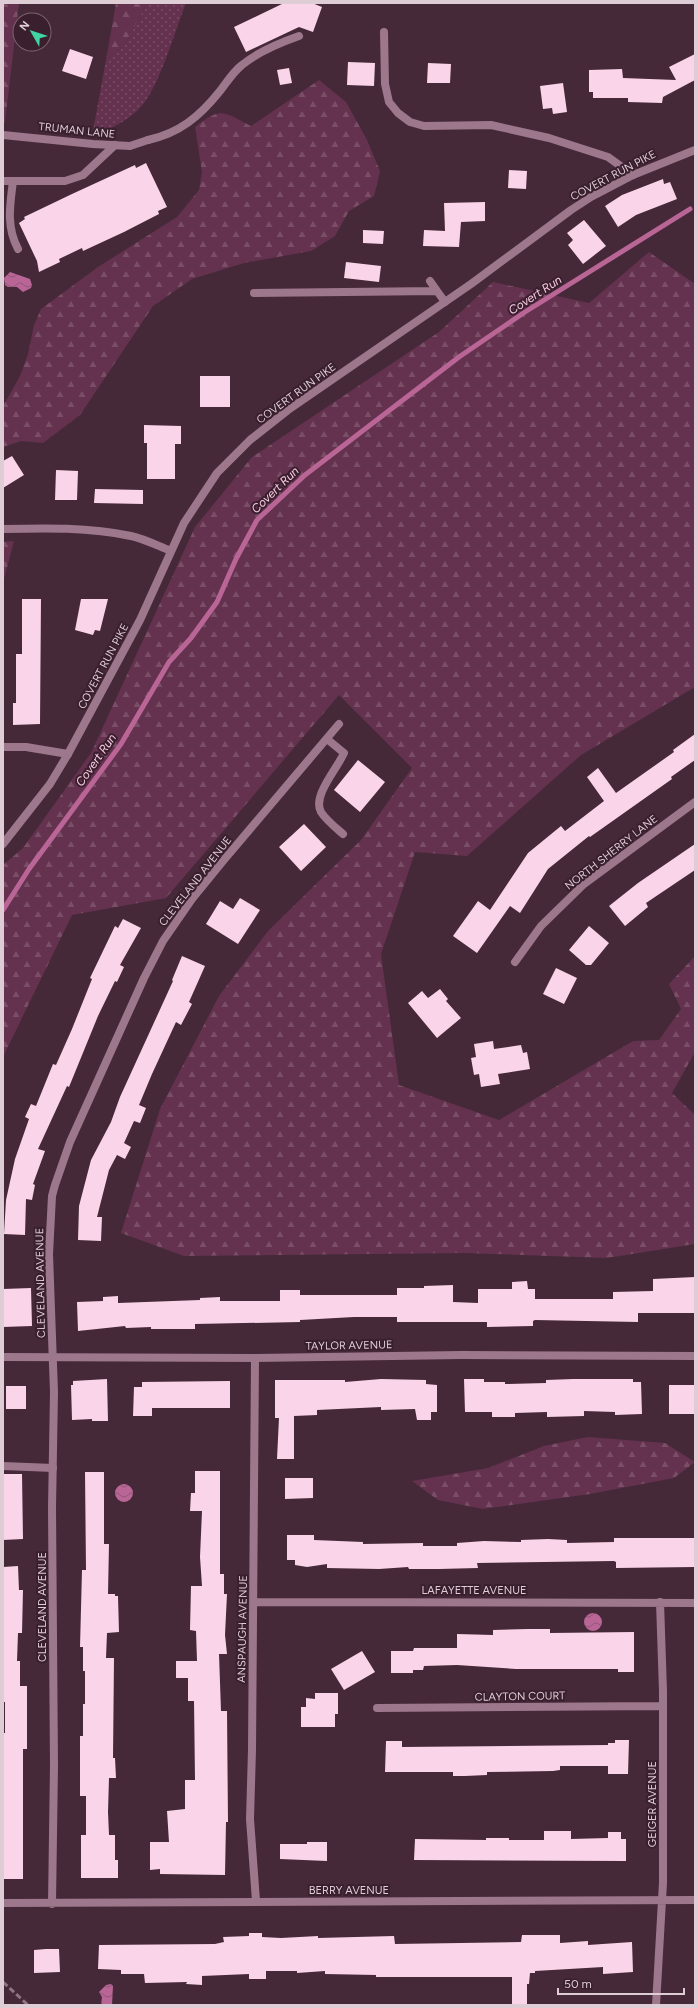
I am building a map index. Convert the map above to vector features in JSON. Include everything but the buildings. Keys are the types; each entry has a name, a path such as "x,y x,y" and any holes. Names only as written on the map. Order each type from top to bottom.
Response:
{"street":[{"path":"384,32 385,84 389,102 398,113 410,122 424,126 491,125 549,138 608,157 633,175"},
{"name":"TRUMAN LANE","path":"3,135 93,144 130,146 167,136 182,128 200,113 241,66 251,58 274,46 299,36"},
{"path":"3,181 65,181 84,175 114,145"},
{"name":"COVERT RUN PIKE","path":"3,844 50,784 68,754 136,627 184,523 214,477 250,440 288,410 445,302 571,210 633,175 695,150"},
{"path":"13,181 9,220 12,238 18,249"},
{"path":"430,281 445,302"},
{"path":"254,293 437,290"},
{"path":"3,529 59,528 133,536 171,552"},
{"name":"CLEVELAND AVENUE","path":"52,1904 53,1357 49,1254 52,1196 57,1176 70,1142 144,978 163,941 201,888 339,724"},
{"path":"326,738 344,753 338,766 321,792 318,800 321,812 343,834"},
{"path":"3,747 26,747 68,754"},
{"name":"NORTH SHERRY LANE","path":"515,962 541,926 584,884 695,802"},
{"name":"TAYLOR AVENUE","path":"3,1357 255,1358 461,1355 695,1356"},
{"name":"ANSPAUGH AVENUE","path":"255,1358 254,1602 250,1819 256,1901"},
{"path":"3,1466 53,1468"},
{"name":"LAFAYETTE AVENUE","path":"254,1602 695,1603"},
{"name":"GEIGER AVENUE","path":"656,2005 662,1900 662,1706 660,1602"},
{"name":"CLAYTON COURT","path":"377,1708 662,1706"},
{"name":"BERRY AVENUE","path":"3,1903 52,1904 256,1901 695,1900"}],"green space":[{"path":"3,3 19,3 18,12 12,12 12,52 13,52 5,122 3,122"},
{"path":"116,3 147,3 124,46 106,60"},
{"path":"147,3 186,3 159,76 145,102 132,115 110,129 92,136 106,60 124,46"},
{"path":"319,80 346,102 367,140 380,171 374,196 349,211 335,236 311,251 244,263 192,279 153,306 80,415 43,443 21,441 3,447 3,406 20,376 28,354 34,325 41,309 98,267 177,217 199,190 202,172 195,127 211,116 223,113 251,126"},
{"path":"649,252 695,284 695,687 581,755 467,856 415,852 381,954 399,1085 499,1120 633,1041 659,1040 681,1009 669,984 695,956 695,1052 672,1093 695,1115 695,1244 607,1258 465,1253 184,1256 121,1233 160,1109 219,996 268,931 361,840 412,768 339,695 166,898 72,915 3,1057 3,865 23,848 91,753 195,527 252,457 439,332 493,282 589,303"},
{"path":"14,541 4,579 3,580 3,542"},
{"path":"588,1437 665,1443 695,1462 674,1478 590,1494 483,1509 438,1500 412,1481 488,1468 544,1446"}],"water":[{"path":"10,272 30,279 32,285 31,288 23,292 17,287 8,287 5,285 4,278"},
{"path":"124,1484 130,1487 133,1493 130,1499 124,1502 118,1499 115,1493 118,1487"},
{"path":"589,1613 597,1613 602,1618 600,1629 597,1631 589,1631 584,1626 584,1618"},
{"path":"111,1984 113,1986 112,2005 101,2005 102,1997 99,1992 106,1985"}],"waterway":[{"name":"Covert Run","path":"3,910 29,869 121,744 169,662 191,638 217,602 236,559 257,520 305,475 459,357 525,312 690,209"}],"railway":[{"path":"3,1982 28,2005"}]}
